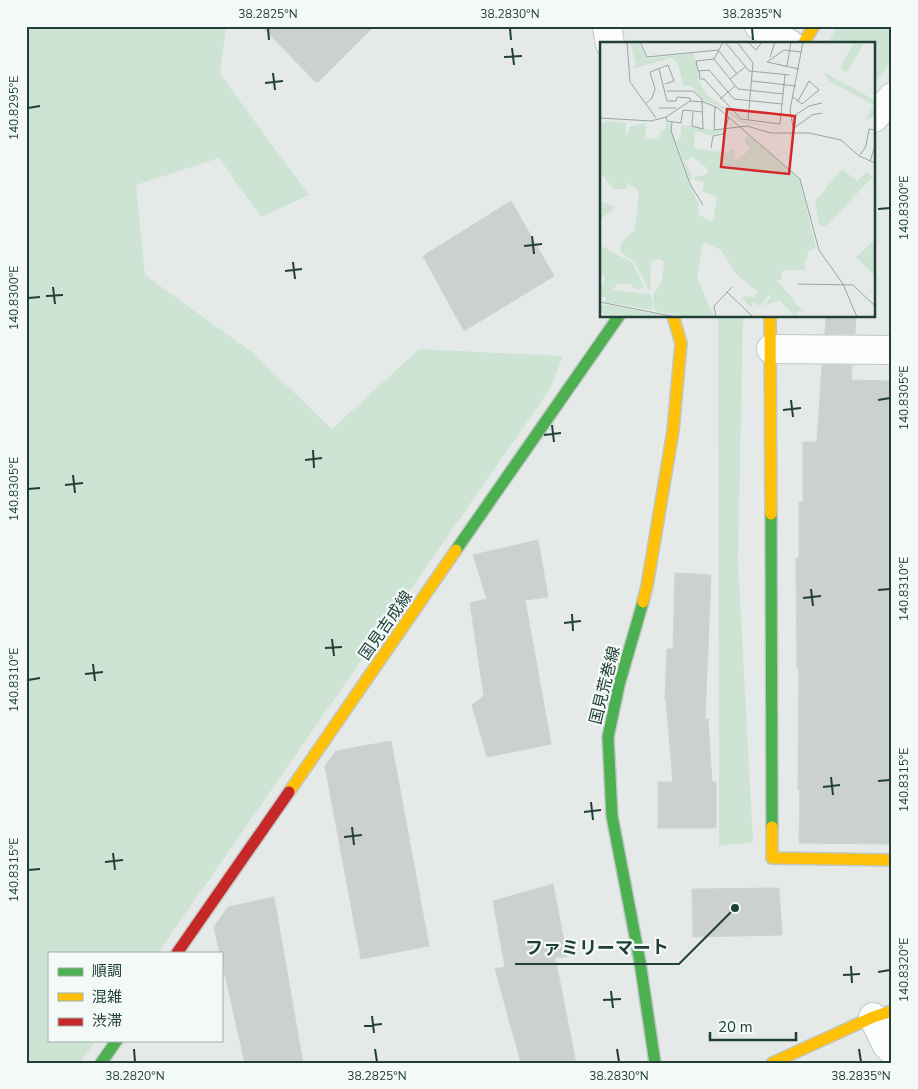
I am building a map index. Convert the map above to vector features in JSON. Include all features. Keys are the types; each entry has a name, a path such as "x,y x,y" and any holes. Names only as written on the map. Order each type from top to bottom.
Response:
{"street":[{"path":"607,26 610,42"},
{"path":"759,26 787,42"},
{"path":"804,42 814,26"},
{"path":"876,116 892,97"},
{"name":"国見吉成線","path":"178,952 618,318"},
{"name":"国見荒巻線","path":"655,1063 640,962 612,816 608,736 619,685 647,586 673,431 680,342 674,318"},
{"path":"770,318 772,858 892,860"},
{"path":"771,349 892,350"},
{"path":"772,1063 883,1014 886,1044 892,1050"},
{"path":"101,1063 116,1042"}],"green space":[{"path":"26,26 226,26 220,74 309,195 261,217 219,158 136,185 145,275 253,353 332,429 419,349 563,356 550,389 159,952 48,952 48,1042 95,1042 80,1063 26,1063"},
{"path":"837,26 892,26 892,60 876,82 876,42 829,42"},
{"path":"718,318 743,318 738,561 753,842 719,846"}],"building":[{"path":"261,26 374,26 317,83"},
{"path":"511,201 554,276 464,331 423,256"},
{"path":"826,318 856,318 855,334 825,334"},
{"path":"822,365 852,365 851,380 892,381 892,844 799,843 799,669 797,669 796,558 799,558 799,502 803,502 803,442 817,442"},
{"path":"538,540 548,597 525,600 551,744 487,757 472,705 484,696 470,603 487,599 473,555"},
{"path":"675,573 711,575 705,719 708,719 712,782 716,782 716,828 658,828 658,782 673,782 665,700 667,649 673,649"},
{"path":"391,741 429,946 361,959 325,766 336,751"},
{"path":"553,884 567,957 555,957 576,1063 521,1063 495,969 505,967 493,901"},
{"path":"779,888 782,935 693,937 692,889"},
{"path":"274,897 303,1063 245,1063 222,962 222,952 220,952 214,927 228,907"}],"traffic: fast":[{"path":"456,550 618,318"},
{"path":"771,514 772,827"},
{"path":"643,602 619,685 608,737 612,816 640,962 655,1063"},
{"path":"101,1063 116,1042"}],"traffic: slow":[{"path":"804,42 814,26"},
{"path":"643,602 673,431 681,343 674,318"},
{"path":"770,318 771,514"},
{"path":"289,792 456,550"},
{"path":"772,827 772,858 892,860"},
{"path":"772,1063 873,1017 892,1011"}],"traffic: jam":[{"path":"178,952 289,792"}],"place":[{"name":"ファミリーマート","path":"735,908"}]}
